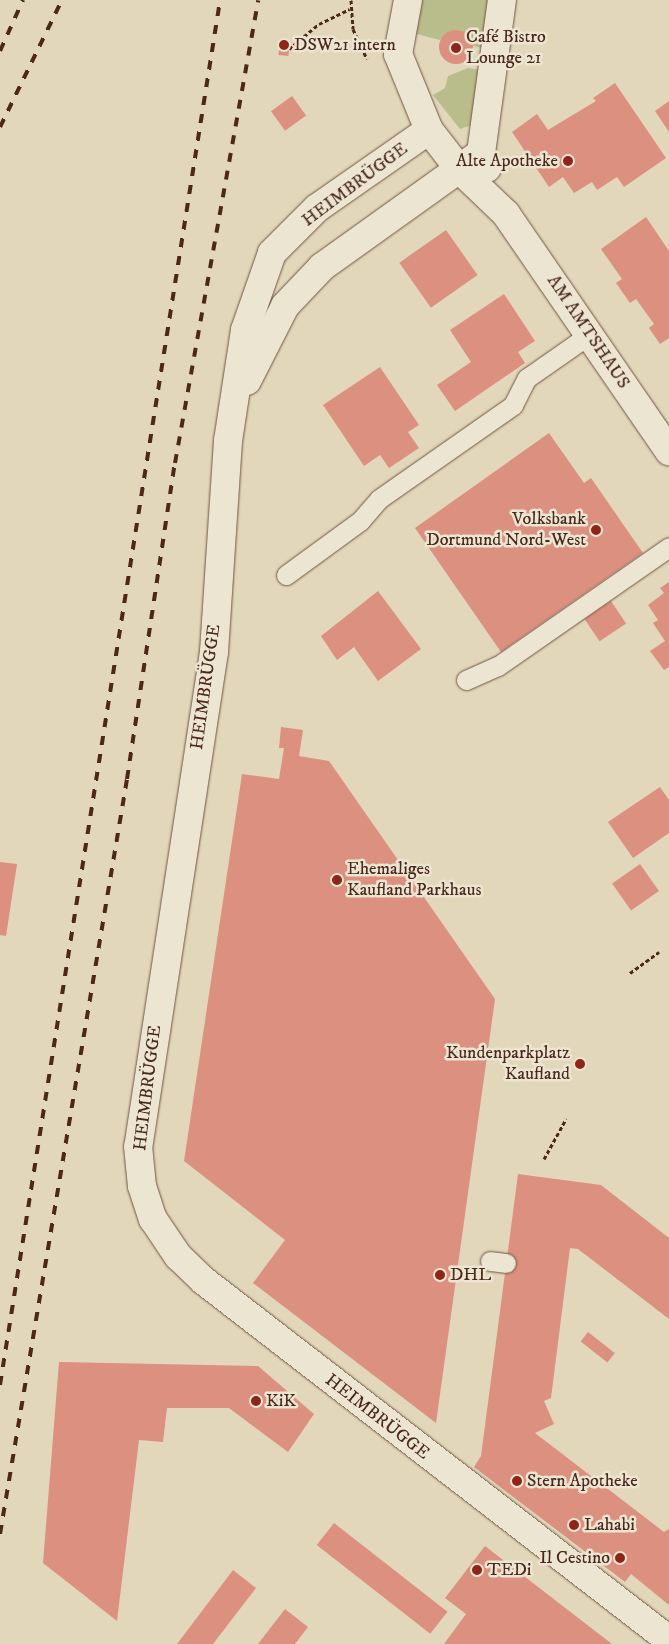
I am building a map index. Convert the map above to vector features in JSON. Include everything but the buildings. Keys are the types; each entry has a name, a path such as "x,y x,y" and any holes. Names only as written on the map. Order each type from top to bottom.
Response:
{"street":[{"name":"AM AMTSHAUS","path":"408,0 398,54 429,130 460,170 506,214 590,334 661,421 669,451"},
{"path":"460,170 481,153 502,0"},
{"name":"HEIMBRÜGGE","path":"429,130 317,208 272,253 245,330 228,441 214,652 138,1146 142,1186 153,1219 178,1256 204,1281 669,1640"},
{"name":"AM AMTSHAUS","path":"481,153 506,214"},
{"name":"HEIMBRÜGGE","path":"228,441 253,363 285,306 322,267 460,170"}],"lane":[{"path":"286,575 360,521 379,499 513,405 528,378 590,334"},
{"path":"466,680 498,666 669,547"}],"path":[{"path":"351,0 350,9 353,28 370,65"},
{"path":"289,49 319,24 350,9"},
{"path":"630,974 660,952"},
{"path":"544,1159 566,1119"}],"green space":[{"path":"420,0 489,0 482,48 473,46 460,30 450,31 440,40 413,33"},
{"path":"468,68 481,70 472,125 460,129 433,95 445,88 448,76"}],"railway":[{"path":"0,51 23,0"},
{"path":"0,127 62,0"},
{"path":"0,1385 220,0"},
{"path":"0,1534 127,779 175,463 258,0"}],"place":[{"name":"DSW21 intern","path":"284,45"},
{"name":"Café Bistro Lounge 21","path":"456,48"},
{"name":"Alte Apotheke","path":"568,161"},
{"name":"Volksbank Dortmund Nord-West","path":"596,530"},
{"name":"Ehemaliges Kaufland Parkhaus","path":"337,880"},
{"name":"Kundenparkplatz Kaufland","path":"580,1064"},
{"name":"DHL","path":"440,1275"},
{"name":"KiK","path":"256,1401"},
{"name":"Stern Apotheke","path":"517,1481"},
{"name":"Lahabi","path":"574,1525"},
{"name":"Il Cestino","path":"620,1558"},
{"name":"TEDi","path":"477,1570"}]}
